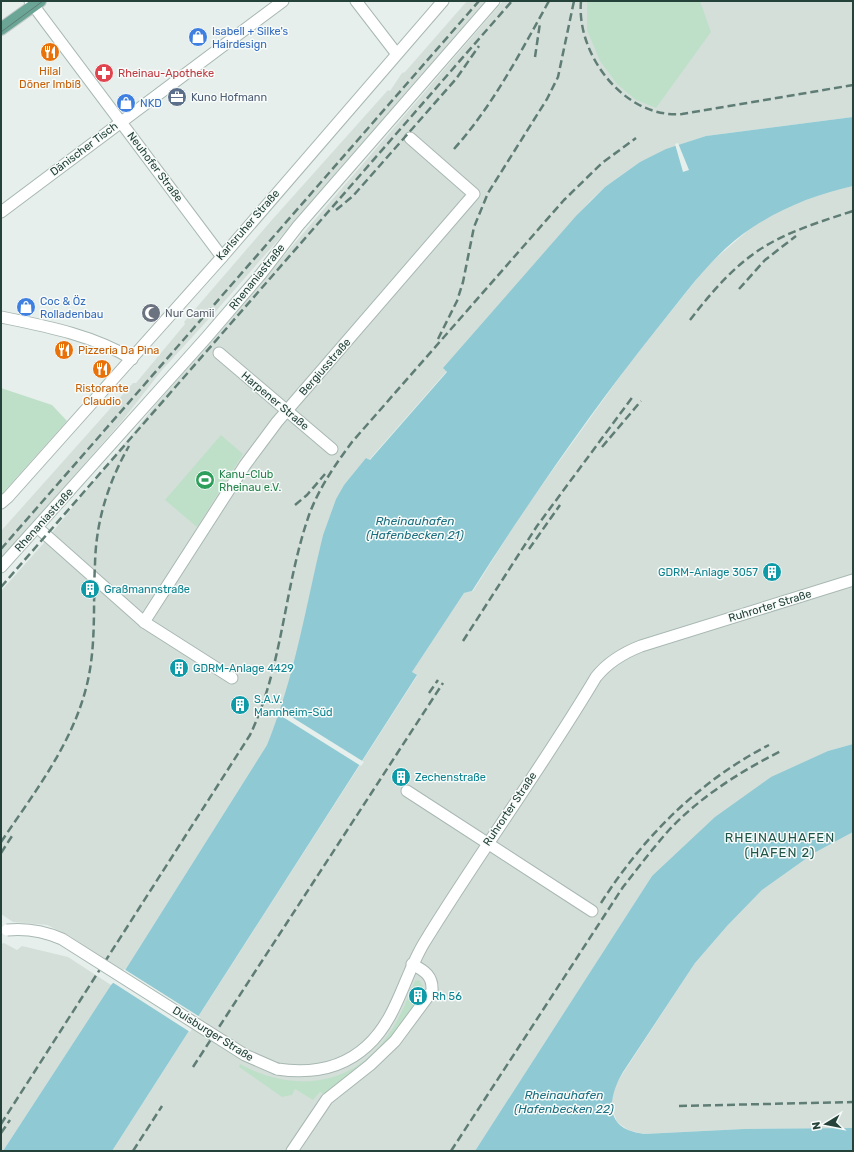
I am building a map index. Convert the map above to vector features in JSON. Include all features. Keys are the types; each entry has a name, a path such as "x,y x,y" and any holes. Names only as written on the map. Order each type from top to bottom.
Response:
{"main road":[{"path":"1,29 35,3"}],"street":[{"name":"Dänischer Tisch","path":"1,212 283,1"},
{"path":"356,1 396,53"},
{"name":"Karlsruher Straße","path":"1,503 132,359 222,257 396,53 443,1"},
{"name":"Rhenaniastraße","path":"1,567 38,528 206,338 261,274 298,226 494,1"},
{"name":"Neuhofer Straße","path":"35,3 121,122 222,257"},
{"name":"Bergiusstraße","path":"144,622 245,465 287,410 474,194 410,138"},
{"path":"1,317 40,325 94,341 117,350 132,359"},
{"name":"Harpener Straße","path":"219,353 332,449"},
{"path":"38,528 144,622 232,678"},
{"name":"Ruhrorter Straße","path":"412,964 487,843 596,677 610,662 641,646 853,580"},
{"path":"407,791 592,911"},
{"name":"Duisburger Straße","path":"4,930 33,930 62,939 245,1055 277,1069 310,1072 330,1068 348,1059 374,1040 388,1019 412,964"},
{"path":"292,1151 317,1111 327,1099 370,1065 395,1041 432,991 432,983 429,974 412,964"}],"shaded area":[{"path":"467,1 487,1 216,311 162,370 122,421 1,559 1,531 133,383 136,383 185,324 184,322 271,221 388,90 390,91 402,73 405,72"},
{"path":"503,1 853,1 853,117 706,136 640,162 605,187 590,201 444,369 447,371 369,460 367,458 344,485 336,499 323,535 295,662 283,704 267,745 124,972 70,936 47,925 13,922 1,914 1,591 42,545 158,402"},
{"path":"853,186 853,744 828,751 652,876 475,1151 112,1151 417,676 412,672 464,593 473,591 524,510 629,364 708,265 752,227 785,208 827,192"},
{"path":"853,832 853,1128 744,1129 644,1134 628,1130 617,1122 613,1111 612,1100 614,1087 695,963 727,926 762,890 814,853"},
{"path":"4,943 17,950 22,946 68,957 111,985 3,1151 1,1151 1,944"}],"green space":[{"path":"587,1 700,1 711,32 656,108 636,100 617,84 600,61 587,30"},
{"path":"1,388 52,405 67,421 1,495"},
{"name":"Kanu-Club Rheinau e.V.","path":"221,435 243,454 197,527 165,500"},
{"path":"419,980 423,986 421,996 418,994 416,997 418,998 392,1035 361,1067 325,1095 320,1092 313,1100 295,1089 292,1095 282,1097 239,1067 240,1064 260,1073 280,1079 300,1081 320,1080 340,1075 357,1066 374,1052 392,1029 403,1009 415,981"}],"water":[{"name":"Rheinauhafen (Hafenbecken 21)","path":"853,117 853,186 814,197 789,207 753,227 739,237 701,274 631,361 561,458 472,591 464,593 412,672 417,675 112,1151 3,1151 111,985 124,972 267,745 277,719 293,667 323,535 336,499 344,485 366,458 370,460 447,372 443,368 576,216 605,187 640,162 666,149 706,136"},
{"name":"Rheinauhafen (Hafenbecken 22)","path":"853,744 853,832 814,853 762,890 727,926 695,963 623,1072 613,1095 612,1104 615,1119 620,1125 628,1130 644,1134 744,1129 853,1128 853,1151 475,1151 652,876 715,817 771,777 828,751"}],"pier":[{"path":"678,143 689,170 683,172 675,144"},
{"path":"279,709 364,762 361,766 278,714"},
{"path":"124,969 200,1017 190,1032 112,982"}],"tram line":[{"path":"1,32 43,1"}],"railway":[{"path":"1,549 479,1"},
{"path":"1,587 512,1"},
{"path":"454,149 482,114 506,78 549,1"},
{"path":"438,339 457,301 463,282 474,227 488,193 547,99 558,77 574,1"},
{"path":"581,1 582,22 587,42 596,62 608,80 624,95 641,106 661,113 682,114 853,85"},
{"path":"535,57 540,23"},
{"path":"336,210 353,196 456,79 479,46"},
{"path":"1,1124 250,735 270,682 294,570 309,515 318,495 334,468 352,442 564,200 602,163 636,138"},
{"path":"690,320 722,282 739,265 759,250 792,232 853,211"},
{"path":"739,289 765,260 796,236"},
{"path":"463,641 537,526 634,395"},
{"path":"602,447 641,401"},
{"path":"1,842 54,763 75,720 83,698 89,675 93,647 95,564 98,533 104,503 109,488 129,446"},
{"path":"295,505 307,495 325,474"},
{"path":"529,549 560,505"},
{"path":"429,693 438,680"},
{"path":"193,1067 443,683"},
{"path":"601,903 635,856 654,833 674,813 696,793 719,776 743,759 769,745"},
{"path":"451,1151 623,887 657,844 681,818 708,796 736,776 781,751"},
{"path":"1,853 12,836"},
{"path":"679,1106 853,1102"},
{"path":"133,1151 162,1106"},
{"path":"1,1133 10,1120"}],"place":[{"name":"Isabell + Silke's Hairdesign","path":"198,37"},
{"name":"Hilal Döner Imbiß","path":"50,52"},
{"name":"Rheinau-Apotheke","path":"104,73"},
{"name":"Kuno Hofmann","path":"177,97"},
{"name":"NKD","path":"126,103"},
{"name":"Coc & Öz Rolladenbau","path":"26,307"},
{"name":"Nur Camii","path":"151,313"},
{"name":"Pizzeria Da Pina","path":"64,350"},
{"name":"Ristorante Claudio","path":"102,369"},
{"name":"Kanu-Club Rheinau e.V.","path":"205,480"},
{"name":"GDRM-Anlage 3057","path":"772,572"},
{"name":"Graßmannstraße","path":"90,589"},
{"name":"GDRM-Anlage 4429","path":"179,668"},
{"name":"S.A.V. Mannheim-Süd","path":"240,705"},
{"name":"Zechenstraße","path":"401,777"},
{"name":"Rh 56","path":"418,996"}],"district":[{"name":"RHEINAUHAFEN (HAFEN 2)","path":"780,844"}]}
